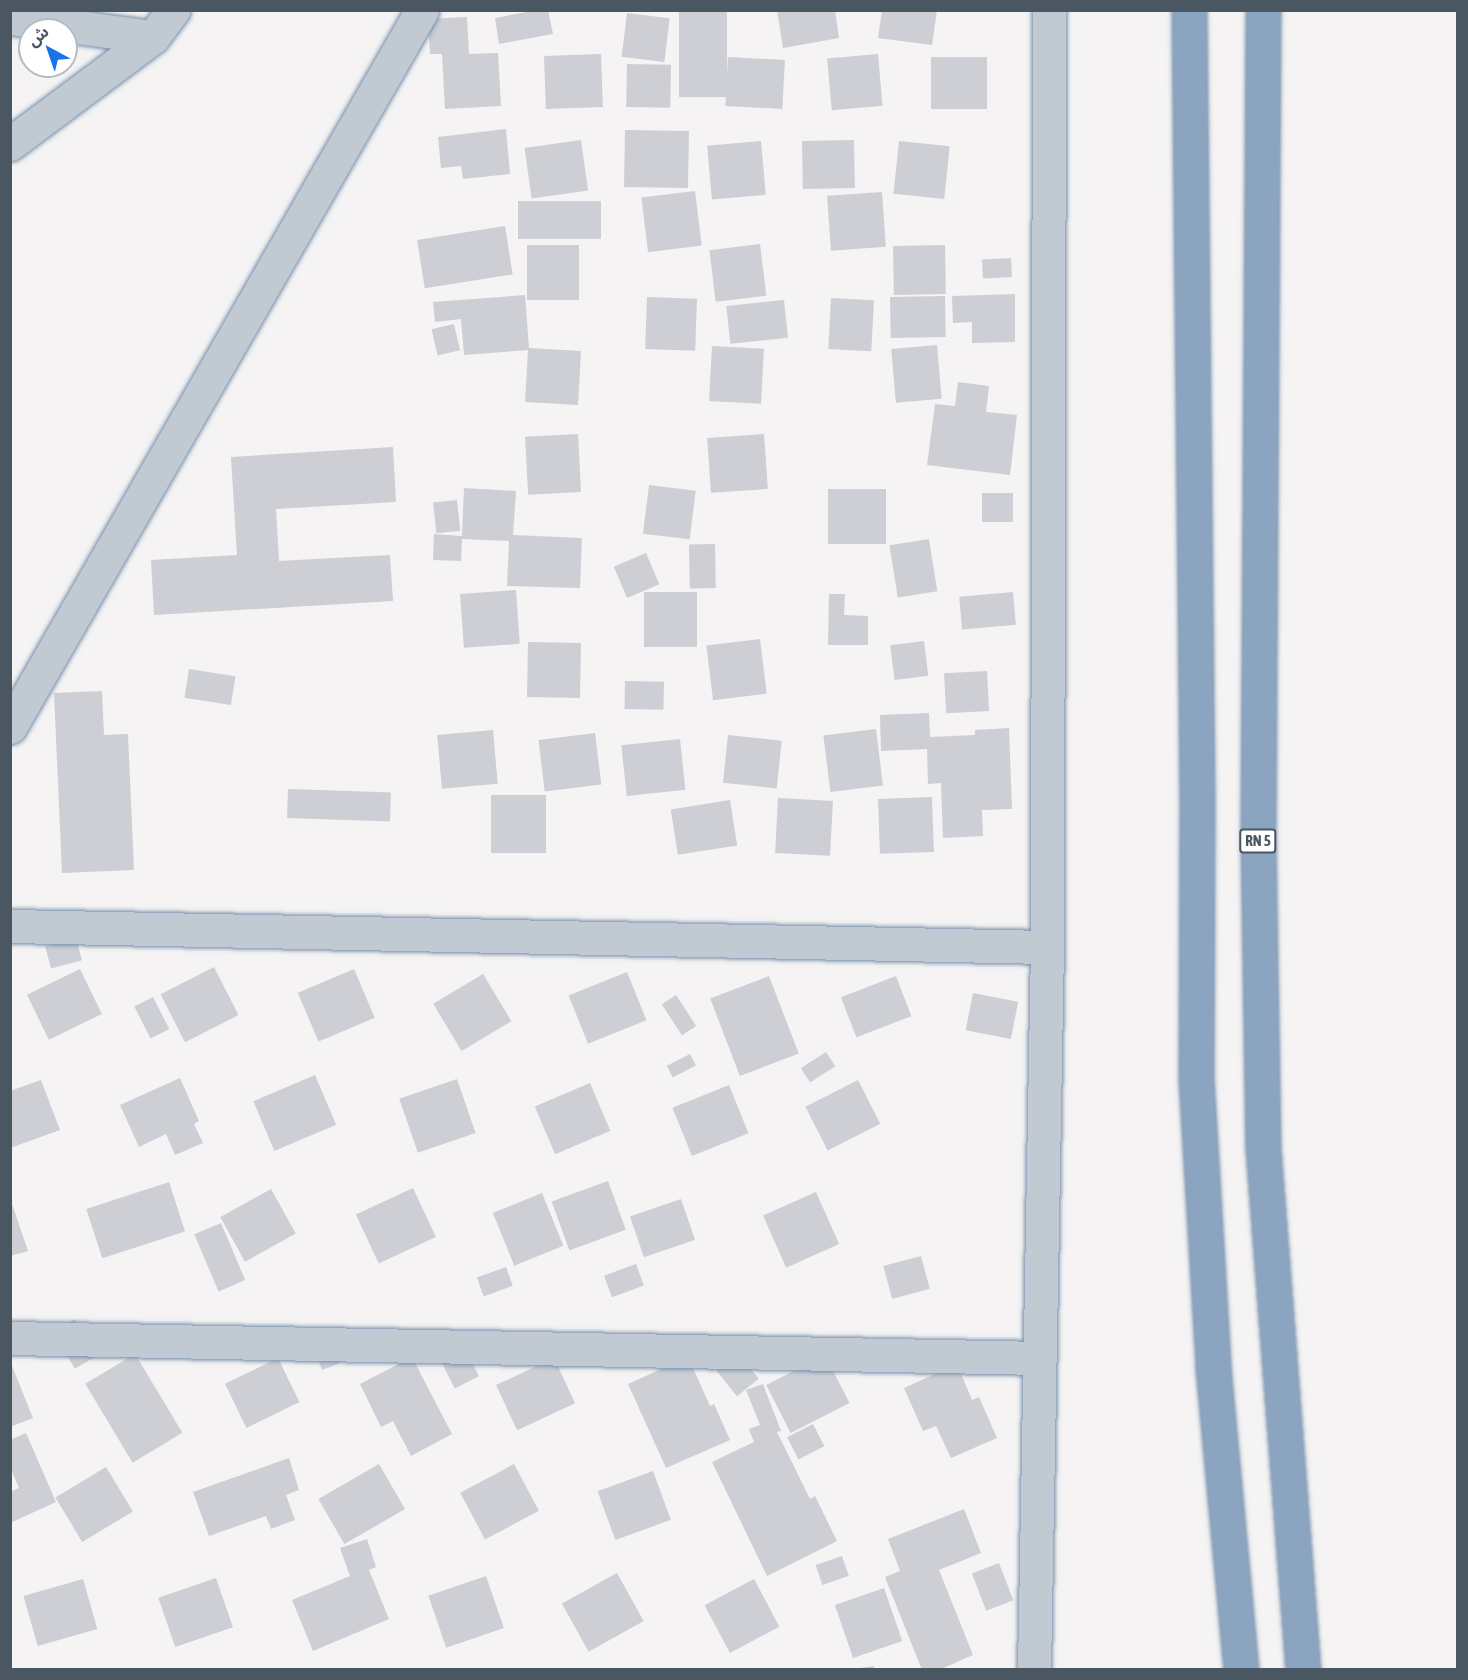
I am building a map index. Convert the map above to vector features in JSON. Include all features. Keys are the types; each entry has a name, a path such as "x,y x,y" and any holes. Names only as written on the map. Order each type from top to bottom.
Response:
{"highway":[{"path":"1189,10 1197,800 1196,1078 1212,1368 1241,1670"},
{"name":"RN 5","path":"1263,10 1258,837 1263,1136 1303,1670"}],"street":[{"path":"10,144 153,36 173,10"},
{"path":"10,727 422,10"},
{"path":"1034,1670 1047,947 1049,10"},
{"path":"10,18 153,36"},
{"path":"10,926 1047,947"},
{"path":"10,1338 1039,1358"}],"building":[{"path":"548,10 553,34 499,44 495,18"},
{"path":"679,10 727,10 727,97 679,97"},
{"path":"777,10 835,10 839,38 783,48"},
{"path":"882,10 937,10 932,45 878,38"},
{"path":"627,13 670,18 664,62 622,57"},
{"path":"467,17 469,54 498,53 501,106 445,109 442,54 430,54 428,19"},
{"path":"601,54 603,107 546,109 544,56"},
{"path":"878,54 883,106 832,110 827,58"},
{"path":"728,57 785,60 782,109 725,106"},
{"path":"931,57 987,57 987,109 931,109"},
{"path":"627,64 671,65 670,108 626,107"},
{"path":"506,129 510,174 463,179 461,166 441,168 438,137"},
{"path":"625,130 689,131 688,188 624,187"},
{"path":"581,140 588,191 532,198 525,148"},
{"path":"854,140 855,188 803,189 802,141"},
{"path":"761,141 766,195 712,200 707,146"},
{"path":"899,141 950,146 944,199 893,194"},
{"path":"695,191 702,246 648,252 641,198"},
{"path":"882,192 886,247 831,251 827,196"},
{"path":"518,201 601,201 601,239 518,239"},
{"path":"505,226 513,274 425,288 417,240"},
{"path":"760,244 766,296 716,302 709,250"},
{"path":"527,245 579,245 579,300 527,300"},
{"path":"945,245 946,294 894,295 893,246"},
{"path":"1011,258 1012,277 983,278 982,260"},
{"path":"1015,294 1015,342 972,343 972,322 953,323 952,296"},
{"path":"525,295 529,348 581,351 578,405 525,402 528,350 464,355 461,319 435,322 433,302"},
{"path":"945,296 946,337 891,338 890,297"},
{"path":"647,297 697,299 695,351 645,349"},
{"path":"831,298 874,300 871,351 828,349"},
{"path":"784,300 788,338 730,344 726,306"},
{"path":"454,324 460,350 438,355 432,329"},
{"path":"937,345 942,399 896,403 891,349"},
{"path":"712,346 764,349 761,404 709,401"},
{"path":"958,382 989,386 986,412 1017,415 1010,475 927,465 935,404 955,406"},
{"path":"578,434 581,492 528,495 525,437"},
{"path":"764,434 768,489 711,493 707,438"},
{"path":"393,447 396,502 276,509 279,561 390,555 393,601 154,615 151,560 237,555 231,457"},
{"path":"649,485 696,491 690,539 643,534"},
{"path":"464,488 516,491 513,535 582,538 580,588 507,586 509,541 462,539 461,561 433,560 434,534 462,536"},
{"path":"828,489 886,489 886,544 828,544"},
{"path":"982,493 1013,493 1013,522 982,522"},
{"path":"457,500 460,531 436,533 433,503"},
{"path":"929,539 937,591 898,598 889,545"},
{"path":"689,544 715,544 716,588 690,588"},
{"path":"646,553 659,584 627,598 614,567"},
{"path":"516,590 520,644 464,648 460,594"},
{"path":"644,592 697,592 697,647 644,647"},
{"path":"1013,592 1016,625 962,630 959,597"},
{"path":"829,594 845,594 844,615 868,616 868,645 828,645"},
{"path":"760,639 767,694 713,700 706,646"},
{"path":"924,641 928,676 895,680 890,645"},
{"path":"528,642 581,643 580,698 527,697"},
{"path":"189,669 235,676 231,705 184,698"},
{"path":"987,671 989,711 946,713 944,673"},
{"path":"625,681 664,682 664,710 625,709"},
{"path":"102,691 104,735 128,734 134,870 62,873 54,693"},
{"path":"929,713 930,737 975,735 975,730 1009,728 1012,809 982,810 983,836 943,838 941,783 928,784 927,749 881,751 880,715"},
{"path":"876,729 883,786 830,792 823,735"},
{"path":"493,730 498,784 442,789 437,735"},
{"path":"595,733 601,785 545,792 538,740"},
{"path":"728,735 782,741 777,788 723,783"},
{"path":"680,739 685,790 627,796 621,745"},
{"path":"288,789 391,793 390,822 287,818"},
{"path":"491,795 546,795 546,853 491,853"},
{"path":"932,797 934,852 880,854 878,799"},
{"path":"778,798 833,801 830,856 775,853"},
{"path":"730,800 737,845 678,855 671,809"},
{"path":"76,938 82,960 51,968 45,946"},
{"path":"214,967 239,1015 185,1042 161,994"},
{"path":"80,969 102,1014 49,1040 27,995"},
{"path":"354,969 375,1018 319,1042 298,993"},
{"path":"627,972 646,1020 588,1044 569,996"},
{"path":"483,974 511,1021 462,1051 433,1004"},
{"path":"769,976 799,1053 740,1076 710,999"},
{"path":"896,976 911,1016 856,1037 841,997"},
{"path":"973,993 1018,1002 1011,1039 966,1030"},
{"path":"676,995 696,1026 682,1035 662,1004"},
{"path":"153,997 169,1029 151,1039 134,1007"},
{"path":"826,1052 835,1066 810,1083 801,1068"},
{"path":"690,1054 696,1066 673,1077 667,1066"},
{"path":"315,1075 336,1125 274,1151 253,1101"},
{"path":"180,1078 199,1121 194,1124 203,1143 175,1155 166,1134 139,1147 120,1105"},
{"path":"457,1079 476,1133 418,1153 399,1099"},
{"path":"41,1080 60,1130 10,1148 10,1091"},
{"path":"858,1080 880,1124 828,1150 805,1107"},
{"path":"590,1083 610,1131 555,1154 535,1106"},
{"path":"729,1085 748,1133 692,1156 672,1108"},
{"path":"608,1181 626,1230 569,1250 552,1202"},
{"path":"169,1182 185,1231 102,1258 86,1209"},
{"path":"413,1188 436,1237 379,1264 356,1215"},
{"path":"271,1189 296,1234 245,1262 220,1217"},
{"path":"816,1192 839,1244 786,1268 763,1216"},
{"path":"542,1193 563,1246 514,1266 493,1213"},
{"path":"10,1198 28,1251 10,1256"},
{"path":"681,1199 695,1240 644,1257 630,1217"},
{"path":"221,1223 245,1280 219,1291 194,1234"},
{"path":"921,1256 930,1289 892,1299 883,1266"},
{"path":"636,1264 644,1286 612,1297 604,1276"},
{"path":"506,1267 513,1286 484,1296 477,1278"},
{"path":"75,1319 96,1356 75,1369 53,1332"},
{"path":"334,1345 341,1363 322,1370 315,1352"},
{"path":"463,1345 479,1376 455,1388 439,1357"},
{"path":"738,1353 759,1379 737,1396 716,1371"},
{"path":"135,1354 182,1433 133,1463 85,1384"},
{"path":"825,1355 850,1403 791,1433 766,1385"},
{"path":"412,1357 452,1434 411,1456 393,1421 381,1427 360,1384"},
{"path":"688,1357 710,1406 714,1404 730,1440 666,1468 628,1384"},
{"path":"278,1358 299,1402 246,1428 225,1384"},
{"path":"554,1358 575,1403 517,1430 496,1385"},
{"path":"10,1361 33,1418 10,1427"},
{"path":"957,1364 972,1400 979,1397 997,1438 951,1458 936,1426 923,1431 904,1388"},
{"path":"763,1384 781,1431 777,1432 810,1499 815,1496 837,1541 767,1576 712,1462 754,1442 749,1429 760,1425 746,1390"},
{"path":"813,1424 824,1446 799,1459 787,1437"},
{"path":"26,1433 56,1502 10,1523 10,1492 19,1488 10,1467 10,1440"},
{"path":"289,1458 299,1490 286,1495 295,1520 271,1529 266,1516 209,1536 193,1492"},
{"path":"379,1464 405,1509 344,1544 318,1499"},
{"path":"514,1464 539,1511 485,1539 460,1493"},
{"path":"106,1467 133,1512 82,1542 55,1497"},
{"path":"653,1471 671,1520 615,1540 598,1491"},
{"path":"964,1509 981,1553 939,1570 973,1655 939,1670 922,1670 885,1577 900,1571 888,1539"},
{"path":"367,1539 376,1567 369,1570 389,1619 313,1651 292,1600 350,1576 340,1548"},
{"path":"842,1556 849,1576 822,1585 816,1565"},
{"path":"999,1563 1013,1600 986,1611 972,1573"},
{"path":"617,1573 644,1621 589,1652 562,1604"},
{"path":"486,1576 504,1628 446,1648 428,1596"},
{"path":"216,1578 233,1627 175,1647 158,1598"},
{"path":"83,1579 97,1629 38,1646 23,1596"},
{"path":"754,1579 779,1627 730,1653 705,1605"},
{"path":"884,1588 902,1641 853,1658 835,1605"},
{"path":"874,1666 874,1670 860,1670 860,1668"}]}
